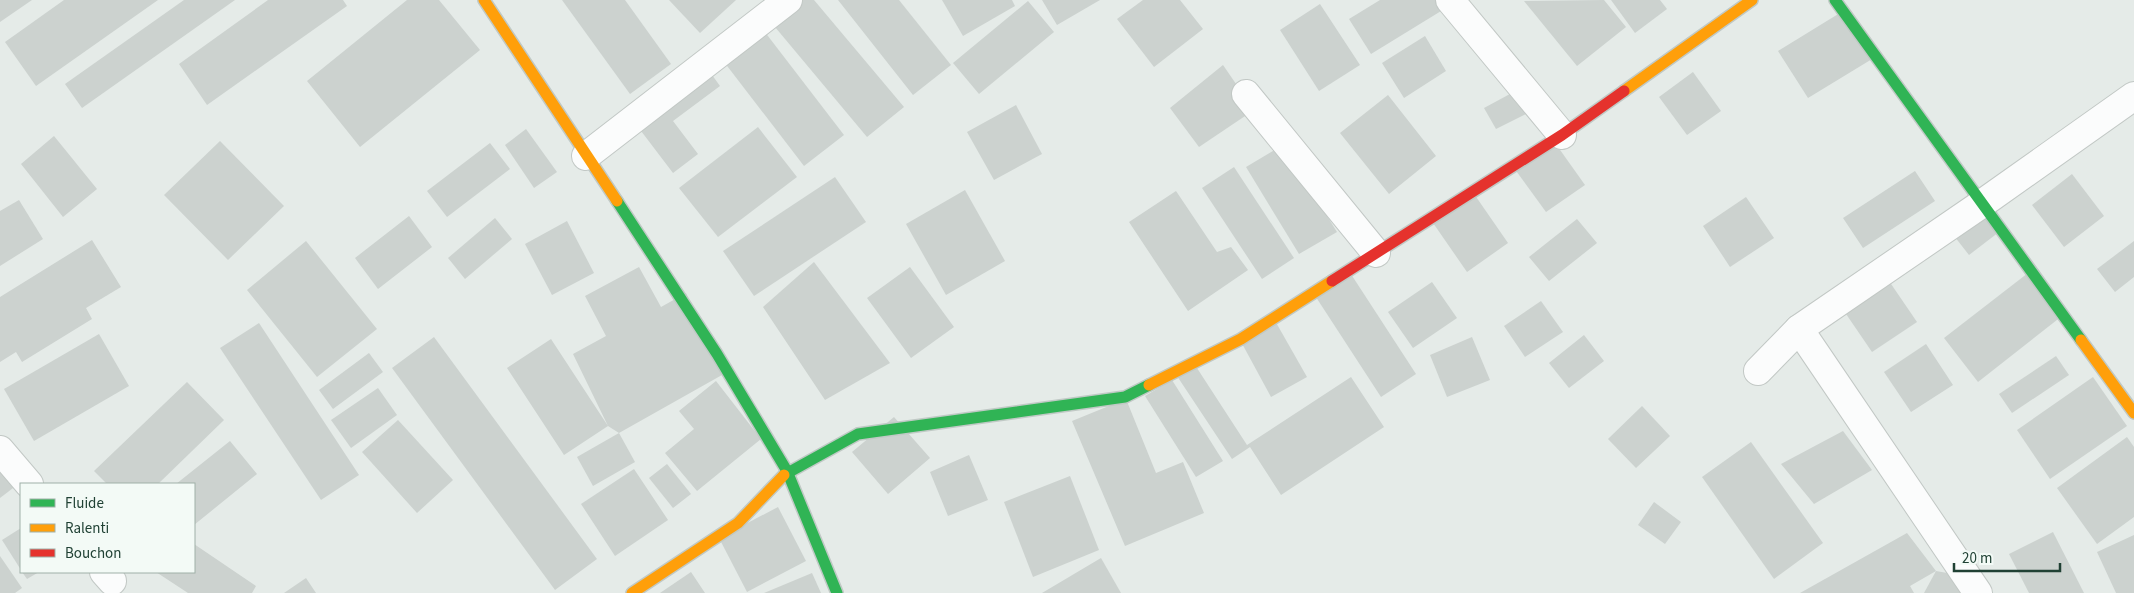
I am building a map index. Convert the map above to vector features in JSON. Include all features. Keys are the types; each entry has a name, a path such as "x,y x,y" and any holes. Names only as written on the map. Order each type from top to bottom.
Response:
{"street":[{"path":"484,0 716,354 787,472 837,593"},
{"path":"586,156 788,0"},
{"path":"1450,0 1562,135"},
{"path":"632,593 738,523 787,472 858,434 1125,397 1241,339 1562,135 1752,0"},
{"path":"1835,0 2134,413"},
{"path":"1246,94 1376,253"},
{"path":"1758,370 1799,329 1983,203 2134,96"},
{"path":"1799,329 1978,593"},
{"path":"0,450 28,483"}],"building":[{"path":"0,0 32,0 0,22"},
{"path":"64,0 158,0 36,86 5,42"},
{"path":"184,0 235,0 82,108 65,84"},
{"path":"268,0 343,0 347,6 207,105 179,64"},
{"path":"407,0 439,0 480,50 360,147 307,81"},
{"path":"562,0 625,0 671,64 630,94"},
{"path":"669,0 736,0 700,33"},
{"path":"796,0 814,0 904,107 867,137 770,21"},
{"path":"838,0 899,0 951,65 913,95"},
{"path":"942,0 1012,0 1015,6 963,36"},
{"path":"1042,0 1100,0 1057,25"},
{"path":"1143,0 1180,0 1203,29 1154,67 1117,19"},
{"path":"1380,0 1459,0 1371,54 1349,19"},
{"path":"1604,0 1626,27 1577,66 1524,1"},
{"path":"1611,0 1660,0 1667,9 1635,33"},
{"path":"1028,1 1054,32 979,94 953,63"},
{"path":"1320,4 1360,65 1319,91 1280,30"},
{"path":"1848,8 1877,56 1808,98 1778,51"},
{"path":"761,27 844,135 804,166 721,58"},
{"path":"1425,36 1446,71 1404,98 1382,63"},
{"path":"1223,65 1254,110 1199,147 1170,108"},
{"path":"707,68 720,86 673,121 698,154 673,173 635,123"},
{"path":"1693,72 1721,111 1687,135 1659,97"},
{"path":"1521,88 1532,111 1496,129 1484,108"},
{"path":"1388,95 1436,156 1389,194 1340,133"},
{"path":"1016,105 1042,154 994,180 967,132"},
{"path":"758,127 797,177 718,237 679,188"},
{"path":"526,129 557,172 534,188 505,145"},
{"path":"54,136 97,189 63,217 21,164"},
{"path":"1553,140 1585,185 1546,212 1514,168"},
{"path":"220,141 284,206 228,260 164,195"},
{"path":"490,143 510,169 447,217 427,191"},
{"path":"1283,145 1337,232 1299,254 1246,167"},
{"path":"1234,167 1294,258 1262,279 1202,188"},
{"path":"1915,171 1935,201 1863,248 1843,218"},
{"path":"2072,174 2104,216 2064,247 2032,205"},
{"path":"835,177 866,222 754,296 723,251"},
{"path":"965,190 1005,261 946,295 906,224"},
{"path":"1176,191 1217,252 1231,247 1248,270 1188,311 1129,222"},
{"path":"1472,191 1508,243 1467,272 1431,220"},
{"path":"1746,197 1774,238 1730,267 1703,226"},
{"path":"19,200 43,239 0,266 0,211"},
{"path":"1981,209 1999,232 1969,255 1951,232"},
{"path":"409,216 432,247 378,289 355,258"},
{"path":"495,218 512,239 465,279 448,258"},
{"path":"1577,219 1597,243 1549,281 1529,257"},
{"path":"567,221 594,273 552,295 525,244"},
{"path":"92,240 121,287 86,308 92,319 22,362 16,352 0,362 0,297"},
{"path":"306,241 377,329 317,377 247,290"},
{"path":"2134,241 2134,277 2115,292 2097,269"},
{"path":"814,262 890,363 825,400 763,307"},
{"path":"639,267 661,307 686,293 722,375 619,433 608,426 573,354 606,336 585,296"},
{"path":"910,267 954,327 911,358 867,298"},
{"path":"1347,268 1416,374 1381,397 1312,291"},
{"path":"2028,273 2062,316 1978,382 1944,338"},
{"path":"1889,281 1917,322 1872,352 1844,311"},
{"path":"1432,282 1457,318 1413,348 1388,312"},
{"path":"1541,301 1563,332 1525,357 1504,326"},
{"path":"1274,319 1307,377 1271,397 1239,338"},
{"path":"259,323 359,475 321,500 220,348"},
{"path":"99,334 129,386 34,441 4,389"},
{"path":"1584,335 1604,361 1569,388 1549,363"},
{"path":"434,337 597,559 555,590 392,368"},
{"path":"1472,337 1490,380 1447,397 1430,355"},
{"path":"551,339 608,426 564,455 507,368"},
{"path":"1926,344 1953,385 1911,412 1884,372"},
{"path":"369,353 383,372 333,409 319,390"},
{"path":"2056,356 2069,375 2012,413 1999,394"},
{"path":"1195,365 1247,445 1351,377 1384,427 1281,495 1250,447 1232,459 1177,376"},
{"path":"2093,377 2127,426 2050,479 2017,430"},
{"path":"1172,380 1223,461 1196,477 1145,396"},
{"path":"716,381 761,439 697,491 665,453 694,429 679,411"},
{"path":"187,382 224,420 159,483 106,483 94,471"},
{"path":"378,388 397,415 351,448 331,420"},
{"path":"1126,399 1156,473 1183,462 1204,513 1125,546 1072,421"},
{"path":"1642,406 1670,436 1636,468 1608,439"},
{"path":"894,417 930,458 888,494 852,452"},
{"path":"398,420 453,480 417,513 362,452"},
{"path":"1843,431 1872,470 1814,504 1781,464"},
{"path":"619,433 635,462 593,486 577,457"},
{"path":"2127,437 2134,447 2134,517 2097,544 2057,488"},
{"path":"230,441 257,474 195,524 195,483 177,483"},
{"path":"1751,442 1823,543 1774,579 1702,477"},
{"path":"969,455 988,500 948,516 930,472"},
{"path":"0,464 17,485 0,498"},
{"path":"667,464 691,494 673,508 649,478"},
{"path":"634,469 668,520 615,556 581,504"},
{"path":"1070,476 1099,550 1033,577 1004,502"},
{"path":"1654,502 1681,522 1665,544 1638,525"},
{"path":"778,507 806,561 747,592 719,538"},
{"path":"20,529 20,568 2,540"},
{"path":"2053,532 2084,593 2029,593 2009,554"},
{"path":"1907,533 1936,571 1910,586 1914,593 1800,593"},
{"path":"2134,535 2134,593 2116,593 2097,552"},
{"path":"195,545 256,586 252,593 188,593 158,573 195,573"},
{"path":"0,556 22,588 15,593 0,593"},
{"path":"1101,558 1121,593 1042,593"},
{"path":"1936,571 1964,576 1973,593 1924,593"},
{"path":"691,572 705,593 660,593"},
{"path":"23,573 37,573 27,579"},
{"path":"812,573 821,593 764,593"},
{"path":"306,578 316,593 284,593"}],"traffic: fast":[{"path":"1835,0 2081,340"},
{"path":"617,201 717,354 787,471 837,593"},
{"path":"784,475 858,434 1125,397 1149,385"}],"traffic: slow":[{"path":"484,0 617,201"},
{"path":"1624,91 1752,0"},
{"path":"1149,385 1241,339 1332,281"},
{"path":"2081,340 2134,413"},
{"path":"632,593 738,523 784,475"}],"traffic: jam":[{"path":"1332,281 1562,135 1624,91"}]}
